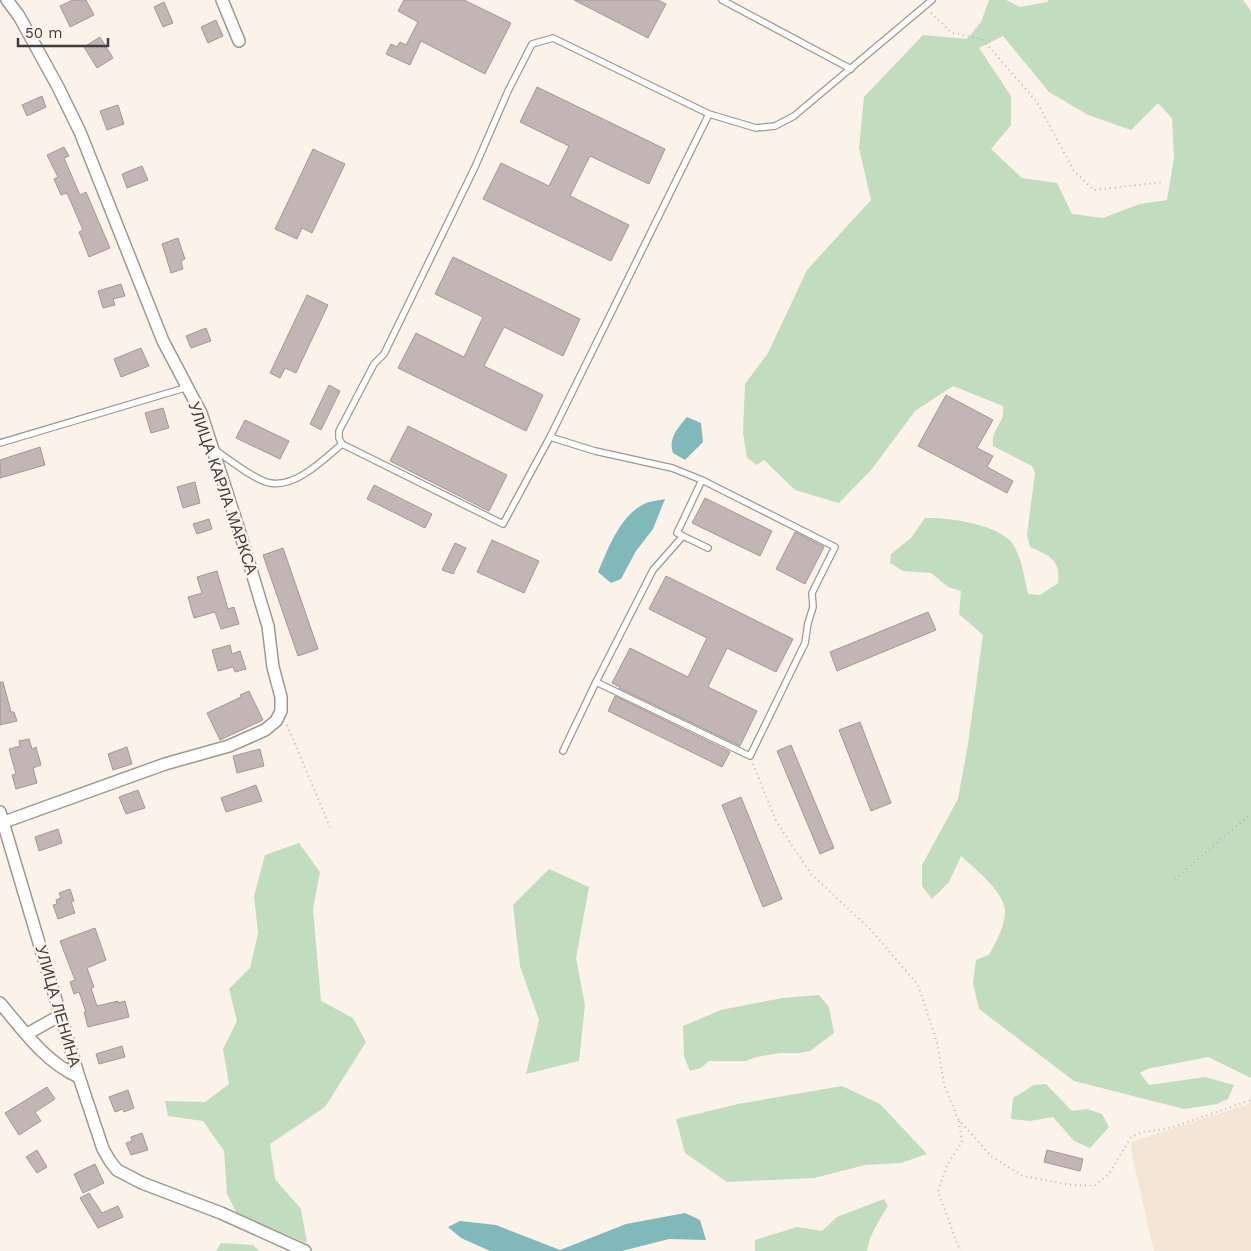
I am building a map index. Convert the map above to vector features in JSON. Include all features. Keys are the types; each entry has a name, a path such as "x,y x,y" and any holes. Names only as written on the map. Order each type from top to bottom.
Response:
{"street":[{"name":"УЛИЦА КАРЛА МАРКСА","path":"7,0 28,32 80,132 164,341 201,413 268,626 273,668 281,697 281,711"},
{"path":"222,0 239,42"},
{"path":"2,817 165,764 229,746 265,730 276,722 281,711"},
{"name":"УЛИЦА ЛЕНИНА","path":"2,817 79,1077 103,1149 110,1161 118,1170 142,1183 221,1213 305,1251"},
{"path":"0,1004 60,1067 79,1077"},
{"path":"27,1034 61,1015"}],"lane":[{"path":"722,0 851,69"},
{"path":"709,114 550,437 503,524 342,444 339,438 339,431 374,364 384,354 475,167 508,91 532,44 553,38 709,114 756,128 775,126 794,116 932,0"},
{"path":"0,443 188,387"},
{"path":"550,437 595,451 672,468 702,480 835,547 812,593 813,607 808,623 806,643 750,756 596,682"},
{"path":"211,447 268,483 279,484 292,481 312,470 342,444"},
{"path":"702,480 677,533 708,548"},
{"path":"563,751 653,570 683,536"}],"path":[{"path":"924,6 952,33 982,39 1037,102 1074,171 1094,190 1164,182"},
{"path":"281,711 330,827"},
{"path":"750,756 776,820 811,874 870,929 918,984 937,1042 944,1084 958,1119 962,1142 947,1165 938,1191 960,1251"},
{"path":"1175,879 1251,814"},
{"path":"958,1119 992,1157 1023,1176 1072,1186 1094,1186 1109,1174 1131,1137 1143,1132 1170,1128 1251,1100"}],"shaded area":[{"path":"1251,1103 1251,1251 1154,1251 1133,1160 1131,1142"}],"green space":[{"path":"989,0 1006,0 1020,7 1049,0 1243,0 1251,11 1251,1078 1208,1057 1147,1069 1140,1073 1149,1085 1205,1077 1234,1085 1228,1099 1217,1104 1184,1109 1074,1081 979,1009 973,983 976,960 989,955 1000,934 1005,917 1003,903 994,888 961,856 949,882 932,899 922,886 922,865 958,799 968,744 983,635 959,614 961,591 948,587 931,573 903,571 890,563 891,554 911,538 925,518 959,520 996,531 1012,543 1020,561 1028,594 1040,595 1058,583 1058,569 1052,559 1030,547 1027,535 1035,473 1032,466 993,446 994,434 1002,417 1003,406 953,386 915,411 872,469 839,503 795,490 764,460 757,465 747,458 743,433 745,384 768,353 807,270 871,200 859,148 864,97 923,35 967,39 981,22","holes":["1003,36 1049,92 1088,115 1131,130 1158,103 1172,118 1174,158 1167,200 1140,204 1103,218 1072,214 1057,183 1022,178 991,149 1011,125 1011,96 979,48"]},
{"path":"299,843 320,872 313,909 321,1001 353,1018 366,1042 325,1107 270,1144 275,1179 301,1209 307,1243 237,1214 227,1194 224,1151 203,1121 168,1116 165,1101 205,1102 229,1084 223,1049 237,1021 229,989 250,968 258,933 254,896 265,855"},
{"path":"549,869 589,887 576,958 585,1005 579,1061 526,1074 539,1020 520,966 513,905"},
{"path":"819,995 829,1007 834,1033 810,1051 780,1053 756,1057 746,1061 709,1061 701,1068 690,1071 684,1056 683,1026 721,1010 782,998"},
{"path":"1046,1084 1072,1111 1087,1109 1102,1114 1109,1127 1090,1148 1074,1141 1053,1117 1030,1121 1011,1119 1013,1098 1034,1085"},
{"path":"842,1086 880,1104 927,1154 901,1163 865,1165 814,1178 727,1182 685,1153 676,1119 738,1104"},
{"path":"884,1199 888,1206 872,1233 867,1251 755,1251 755,1240 797,1227 822,1231 837,1217"},
{"path":"221,1243 253,1245 259,1251 216,1251"}],"water":[{"path":"687,417 701,423 703,442 685,460 673,453 672,443 675,433"},
{"path":"665,499 653,529 636,551 621,579 611,583 598,572 616,533 629,515 637,508 646,503"},
{"path":"685,1213 700,1220 706,1240 669,1239 622,1251 490,1251 461,1238 448,1227 460,1221 496,1225 560,1250 626,1224"}],"building":[{"path":"73,0 86,0 94,15 70,27 60,6"},
{"path":"404,0 464,0 511,23 485,74 421,41 410,65 386,54 391,44 397,47 400,42 406,45 418,22 398,11"},
{"path":"574,0 658,0 666,4 648,38"},
{"path":"164,2 173,23 163,27 154,7"},
{"path":"216,20 223,36 208,43 201,27"},
{"path":"100,37 113,58 97,68 84,47"},
{"path":"537,87 665,149 649,184 590,156 570,196 629,225 611,261 483,199 501,163 549,186 569,146 520,122"},
{"path":"42,96 46,107 27,116 22,105"},
{"path":"118,105 124,124 107,130 100,111"},
{"path":"64,147 69,156 64,158 80,195 86,192 110,248 89,257 79,232 83,230 67,193 61,195 54,179 58,177 47,155"},
{"path":"313,149 345,164 312,233 302,228 297,239 275,229"},
{"path":"142,166 148,180 127,188 122,174"},
{"path":"178,238 185,259 181,261 183,269 171,273 162,244"},
{"path":"453,257 580,319 563,356 504,327 484,366 543,395 526,431 398,368 416,333 464,357 483,317 435,294"},
{"path":"121,284 125,296 113,299 115,305 103,308 98,291"},
{"path":"307,295 328,305 296,373 285,368 280,378 270,373"},
{"path":"206,328 211,341 191,348 186,336"},
{"path":"141,348 149,366 121,377 114,359"},
{"path":"329,385 340,391 321,430 310,424"},
{"path":"946,395 993,420 977,448 993,456 987,467 1013,481 1007,493 918,446"},
{"path":"163,408 169,428 151,433 145,413"},
{"path":"245,420 289,441 280,459 236,438"},
{"path":"408,426 507,475 489,511 390,461"},
{"path":"40,447 45,465 0,478 0,460"},
{"path":"195,482 200,503 183,508 177,487"},
{"path":"374,485 432,514 425,528 367,499"},
{"path":"705,498 772,531 760,556 692,523"},
{"path":"209,519 212,529 197,534 193,524"},
{"path":"795,532 824,547 805,584 776,569"},
{"path":"492,540 539,561 524,593 477,572"},
{"path":"455,543 466,548 453,574 442,570"},
{"path":"283,548 318,649 298,656 263,555"},
{"path":"217,571 228,609 234,607 239,624 221,629 215,612 194,618 188,597 202,593 197,577"},
{"path":"666,576 793,639 776,672 727,648 708,687 757,711 740,746 612,683 630,648 688,677 707,638 649,609"},
{"path":"928,612 936,630 837,671 830,652"},
{"path":"230,645 232,654 240,651 246,669 235,672 233,667 218,671 212,650"},
{"path":"0,682 3,682 11,712 14,712 17,721 0,725"},
{"path":"249,691 263,720 220,740 207,713 241,697 240,695"},
{"path":"615,696 730,752 722,767 608,711"},
{"path":"860,722 891,803 871,811 839,730"},
{"path":"29,739 32,749 36,747 41,765 33,768 37,783 16,789 12,775 16,774 9,749 20,746 19,741"},
{"path":"791,745 834,848 820,854 777,751"},
{"path":"127,747 132,764 113,770 108,754"},
{"path":"260,749 264,766 237,773 233,756"},
{"path":"256,785 262,801 226,812 221,798"},
{"path":"138,790 145,808 126,814 119,797"},
{"path":"741,797 782,899 763,907 722,805"},
{"path":"58,829 62,843 39,851 35,837"},
{"path":"70,889 74,901 71,902 75,913 58,919 53,905 57,904 56,900 61,898 59,893"},
{"path":"95,928 106,960 87,968 94,987 91,988 97,1006 125,1001 129,1017 88,1027 84,1012 86,1012 79,992 74,994 70,982 75,980 60,941"},
{"path":"122,1046 125,1057 99,1064 96,1054"},
{"path":"47,1087 55,1099 35,1112 41,1121 19,1135 5,1113"},
{"path":"128,1090 134,1108 124,1112 123,1109 115,1112 109,1097"},
{"path":"142,1133 148,1150 131,1155 126,1143 132,1141 131,1137"},
{"path":"37,1150 47,1167 37,1173 26,1157"},
{"path":"1047,1150 1083,1159 1080,1171 1044,1162"},
{"path":"95,1164 104,1183 83,1193 74,1174"},
{"path":"89,1193 102,1213 118,1206 123,1217 98,1228 80,1198"}]}
